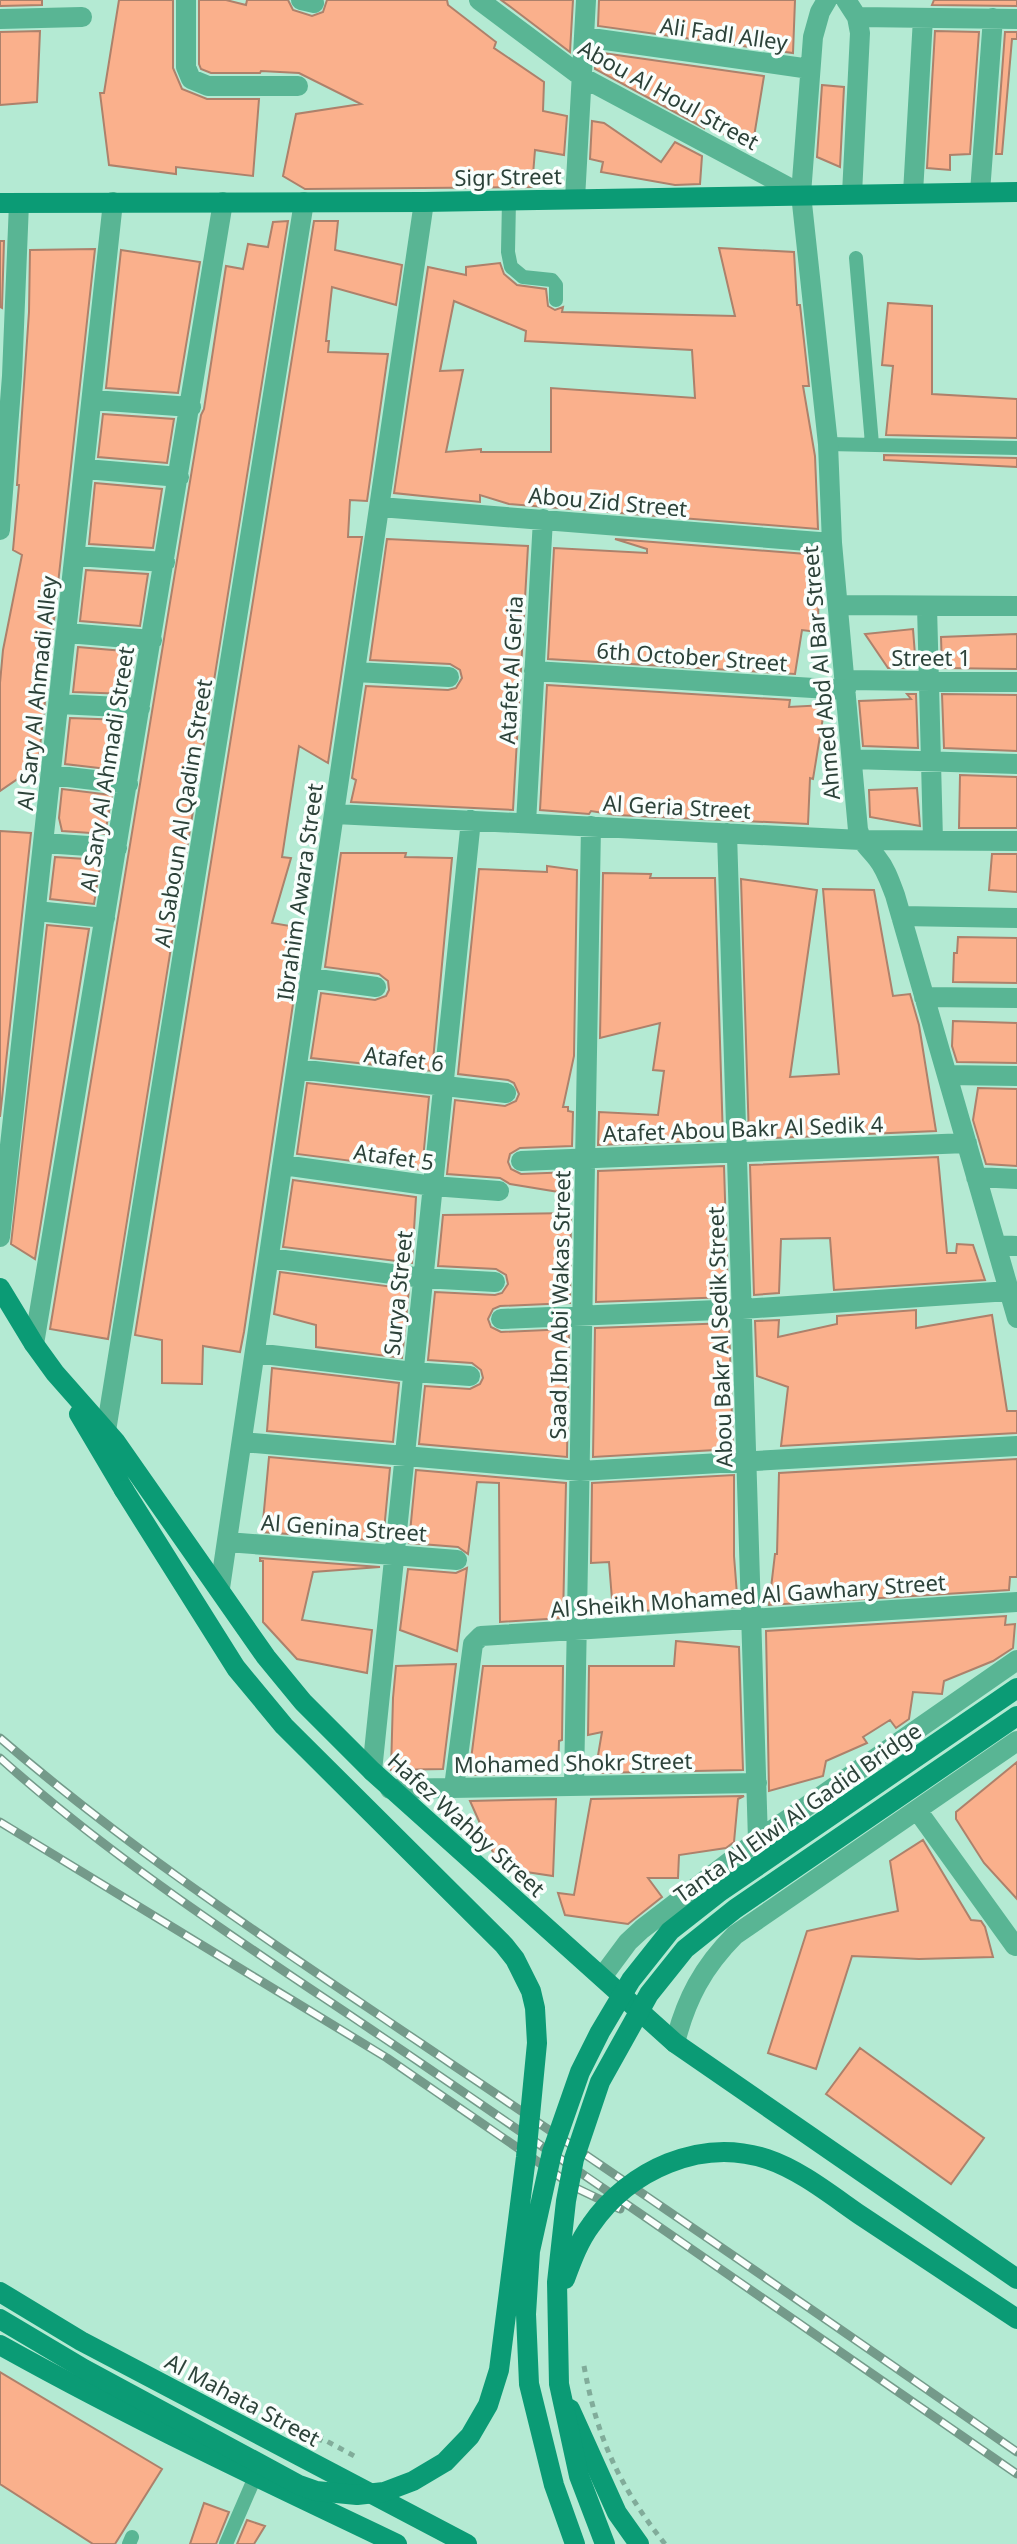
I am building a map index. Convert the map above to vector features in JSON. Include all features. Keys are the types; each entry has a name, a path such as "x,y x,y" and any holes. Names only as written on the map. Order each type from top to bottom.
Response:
{"main road":[{"name":"Sigr Street","path":"9,203 424,202 1017,192"},
{"name":"Hafez Wahby Street","path":"0,1288 34,1344 106,1431 266,1657 303,1702 390,1789 675,2043 1017,2279"},
{"path":"0,2319 84,2369 299,2485 334,2494 384,2492 413,2481 445,2462 470,2436 488,2405 499,2370 537,2043 535,2008 524,1975 504,1945 284,1726 257,1695 236,1668 124,1490 55,1373"},
{"name":"Tanta Al Elwi Al Gadid Bridge","path":"575,2544 554,2485 529,2384 526,2314 530,2251 552,2152 580,2072 600,2032 631,1980 670,1931 721,1891 1017,1688"},
{"name":"Tanta Al Elwi Al Gadid Bridge","path":"605,2544 579,2476 559,2384 557,2282 574,2159 600,2082 649,1994 685,1949 735,1909 1017,1716"},
{"path":"558,2311 575,2251 610,2201 661,2166 688,2156 725,2152 768,2159 790,2169 1017,2319"},
{"name":"Al Mahata Street","path":"0,2292 81,2341 467,2544"},
{"path":"0,2345 255,2477 397,2544"},
{"path":"559,2384 617,2513 639,2544"}],"street":[{"path":"186,0 186,67 191,79 208,86 298,86"},
{"name":"Abou Al Houl Street","path":"479,0 582,77 801,194"},
{"path":"575,199 586,0"},
{"name":"Ahmed Abd Al Bar Street","path":"827,0 813,37 801,194 828,444 832,543 861,840"},
{"path":"852,194 860,33 852,9 923,18 1017,19"},
{"path":"0,19 82,17"},
{"path":"913,193 923,18"},
{"path":"980,192 993,18"},
{"name":"Ali Fadl Alley","path":"584,37 810,69"},
{"name":"Al Sary Al Ahmadi Alley","path":"0,1237 113,202"},
{"name":"Al Sary Al Ahmadi Street","path":"34,1344 223,202"},
{"name":"Al Saboun Al Qadim Street","path":"106,1431 304,202"},
{"name":"Ibrahim Awara Street","path":"220,1588 424,202"},
{"path":"0,530 9,203"},
{"path":"93,400 191,407"},
{"path":"86,469 179,477"},
{"name":"Abou Zid Street","path":"380,507 832,543"},
{"name":"Atafet Al Geria","path":"526,823 543,519"},
{"path":"76,556 165,562"},
{"path":"839,605 1017,606"},
{"path":"927,606 933,840"},
{"path":"67,633 152,640"},
{"name":"6th October Street","path":"534,671 845,685"},
{"path":"355,672 449,677"},
{"name":"Street 1","path":"845,685 929,681 1017,682"},
{"path":"59,704 140,708"},
{"path":"852,759 1017,764"},
{"path":"51,775 128,784"},
{"name":"Al Geria Street","path":"335,814 861,840 1017,841"},
{"name":"Surya Street","path":"372,1771 471,820"},
{"name":"Saad Ibn Abi Wakas Street","path":"574,1785 591,826"},
{"name":"Abou Bakr Al Sedik Street","path":"727,833 758,1840"},
{"path":"861,840 888,875 1017,1318"},
{"path":"44,843 117,848"},
{"path":"36,911 105,918"},
{"path":"901,916 1017,918"},
{"path":"310,978 376,987"},
{"path":"924,997 1017,998"},
{"name":"Atafet 6","path":"297,1069 506,1093"},
{"path":"947,1075 1017,1076"},
{"name":"Atafet Abou Bakr Al Sedik 4","path":"521,1161 967,1143"},
{"name":"Atafet 5","path":"283,1165 433,1186 499,1191"},
{"path":"976,1177 1017,1179"},
{"path":"996,1245 1017,1246"},
{"path":"269,1258 423,1278 495,1282"},
{"path":"501,1319 742,1309 1009,1291"},
{"path":"255,1353 470,1376"},
{"path":"242,1442 580,1471 1017,1446"},
{"name":"Al Genina Street","path":"227,1542 457,1560"},
{"name":"Al Sheikh Mohamed Al Gawhary Street","path":"454,1787 473,1644 481,1636 1017,1602"},
{"path":"602,1977 628,1942 642,1929 758,1840 1017,1660"},
{"path":"675,2043 690,1995 710,1963 735,1935 1017,1741"},
{"name":"Mohamed Shokr Street","path":"390,1789 757,1783"},
{"path":"917,1810 1015,1946"}],"lane":[{"path":"509,200 508,252 511,267 523,277 552,280 556,285 556,300"},
{"path":"856,258 872,444"},
{"path":"828,444 1017,448"},
{"path":"226,2544 255,2477"}],"path":[{"path":"584,2365 591,2406 610,2458 622,2483 665,2544"}],"building":[{"path":"0,0 42,0 42,5 0,6"},
{"path":"119,0 173,0 173,68 182,89 207,99 259,99 253,176 176,167 176,174 109,165 100,93 104,93"},
{"path":"199,0 226,0 246,5 247,0 288,0 293,10 312,16 323,12 327,0 447,0 448,5 496,42 494,48 544,82 543,111 567,116 564,155 535,150 532,187 305,189 283,176 296,114 361,104 299,73 211,73 201,69"},
{"path":"501,0 573,0 570,52 512,8"},
{"path":"599,0 795,0 793,53 598,26"},
{"path":"934,0 1017,0 1017,6 932,5"},
{"path":"40,31 37,102 0,105 0,32"},
{"path":"935,31 979,32 970,154 950,155 950,170 927,168"},
{"path":"1005,32 1017,32 1017,39 1012,39 1002,154 996,154"},
{"path":"596,52 764,76 752,149 704,124 704,128 595,69"},
{"path":"822,85 844,87 840,167 817,157"},
{"path":"592,121 604,123 661,162 675,142 702,156 700,184 675,185 601,172 603,162 590,159"},
{"path":"288,221 108,1339 50,1329 226,266 243,269 248,244 268,247 273,222"},
{"path":"314,221 338,221 335,250 402,265 396,305 332,287 326,341 329,341 328,352 388,354 367,501 350,500 348,537 362,537 328,763 299,746 282,857 291,858 272,923 290,926 284,981 296,984 240,1352 203,1346 202,1384 162,1383 162,1340 135,1335"},
{"path":"0,241 4,241 2,308 0,307"},
{"path":"719,248 794,252 797,305 800,305 809,386 803,386 815,456 818,529 509,504 480,495 480,502 394,493 428,267 466,275 466,267 500,263 504,274 517,285 546,289 548,306 555,310 563,307 562,312 735,316","holes":["454,301 526,331 525,341 692,350 695,398 551,388 551,452 481,452 481,449 446,452 463,370 440,371"]},
{"path":"95,249 38,765 0,791 3,650 22,555 13,550 29,312 30,250"},
{"path":"121,250 200,262 178,393 106,388"},
{"path":"888,303 932,306 932,394 1017,399 1017,438 886,435 893,366 882,365"},
{"path":"103,414 174,419 167,463 98,457"},
{"path":"884,455 1017,458 1017,467 884,460"},
{"path":"95,483 162,489 153,548 89,544"},
{"path":"387,539 528,546 513,810 351,802 366,686 448,690 456,688 462,678 460,670 450,664 370,660"},
{"path":"615,539 819,555 818,632 802,630 795,674 548,659 554,548 647,553 647,549"},
{"path":"86,570 148,574 140,626 80,621"},
{"path":"913,629 916,668 888,668 865,634"},
{"path":"1017,634 1017,669 942,668 941,637"},
{"path":"78,647 135,652 128,694 73,692"},
{"path":"547,685 790,700 789,707 825,705 813,779 810,778 808,824 540,810"},
{"path":"907,694 916,694 918,748 863,746 859,701 911,699"},
{"path":"942,694 1017,695 1017,751 944,748"},
{"path":"70,718 124,720 116,770 65,764"},
{"path":"960,775 1017,777 1017,828 959,828"},
{"path":"917,788 920,826 870,817 869,790"},
{"path":"62,789 112,795 105,834 62,831 59,818"},
{"path":"0,831 31,833 0,1117"},
{"path":"341,853 406,853 405,857 452,858 432,1071 311,1058 321,993 375,1000 386,996 389,990 388,981 379,974 325,967"},
{"path":"992,854 1017,854 1017,892 989,890"},
{"path":"55,857 101,860 94,904 50,899"},
{"path":"547,866 577,870 574,1056 563,1107 573,1112 572,1146 520,1148 510,1154 508,1162 511,1169 521,1174 572,1172 571,1194 510,1184 500,1178 447,1174 455,1100 505,1106 516,1101 519,1094 514,1083 508,1080 458,1074 479,869 547,872"},
{"path":"603,873 651,874 650,878 715,878 723,1140 598,1145 599,1112 658,1115 664,1071 653,1070 660,1023 600,1038"},
{"path":"741,879 817,890 790,1077 839,1074 823,889 874,890 893,996 910,994 919,1025 936,1131 749,1139"},
{"path":"47,925 89,929 35,1259 11,1244"},
{"path":"958,937 1017,938 1017,983 953,982"},
{"path":"953,1021 1017,1023 1017,1063 957,1062 952,1046"},
{"path":"307,1083 429,1097 422,1170 297,1154"},
{"path":"978,1088 1017,1089 1017,1166 986,1164 973,1120"},
{"path":"938,1157 947,1253 956,1253 957,1244 973,1245 985,1280 834,1290 830,1238 781,1239 779,1293 754,1295 750,1165"},
{"path":"724,1166 728,1297 596,1302 598,1171"},
{"path":"293,1180 416,1197 412,1263 283,1247"},
{"path":"571,1213 570,1303 500,1306 493,1309 488,1319 491,1327 501,1332 569,1329 567,1457 419,1444 425,1386 470,1389 480,1384 483,1378 481,1370 472,1363 428,1360 435,1292 495,1295 502,1293 508,1284 506,1275 496,1269 438,1266 443,1215"},
{"path":"280,1272 409,1289 402,1358 316,1347 316,1325 274,1314"},
{"path":"916,1310 916,1328 992,1315 1007,1411 1017,1411 1017,1433 781,1446 788,1387 757,1376 755,1321 779,1320 778,1337 837,1324 837,1316"},
{"path":"729,1323 733,1449 593,1457 595,1328"},
{"path":"272,1368 399,1383 393,1442 267,1431"},
{"path":"269,1457 390,1468 383,1541 262,1532"},
{"path":"1017,1459 1017,1577 1010,1577 1009,1590 769,1605 777,1554 779,1473"},
{"path":"416,1470 566,1483 563,1618 500,1622 499,1483 477,1482 468,1554 458,1547 409,1543"},
{"path":"734,1475 734,1556 738,1607 613,1612 609,1562 591,1563 592,1483"},
{"path":"260,1558 380,1567 313,1572 302,1620 372,1630 367,1673 297,1659 263,1622 263,1561"},
{"path":"467,1568 457,1651 400,1630 408,1569 456,1573"},
{"path":"1006,1616 1005,1625 1015,1624 1013,1648 993,1661 944,1681 942,1694 913,1692 909,1719 896,1728 890,1720 863,1737 867,1743 826,1761 823,1776 769,1791 766,1631"},
{"path":"676,1641 739,1647 743,1770 595,1773 602,1732 588,1735 589,1666 674,1666"},
{"path":"456,1664 443,1769 391,1770 396,1666"},
{"path":"483,1666 563,1666 562,1740 559,1741 558,1773 469,1775"},
{"path":"1017,1762 1017,1899 984,1863 956,1819 956,1812"},
{"path":"744,1796 738,1799 734,1842 726,1848 679,1855 678,1878 648,1878 662,1897 628,1924 565,1915 558,1893 574,1895 591,1799"},
{"path":"556,1799 553,1876 500,1868 470,1801"},
{"path":"923,1840 971,1920 981,1921 985,1927 993,1957 919,1959 852,1956 816,2069 768,2053 807,1931 898,1911 890,1861"},
{"path":"860,2048 984,2138 951,2184 826,2094"},
{"path":"0,2372 162,2469 115,2544 93,2544 0,2484"},
{"path":"204,2503 229,2512 216,2544 190,2544"},
{"path":"247,2520 265,2526 254,2544 237,2544"}],"railway":[{"path":"0,1738 108,1825 220,1907 1017,2452"},
{"path":"0,1758 49,1801 153,1881 1017,2474"},
{"path":"0,1822 387,2058 576,2188 620,2209"}]}
